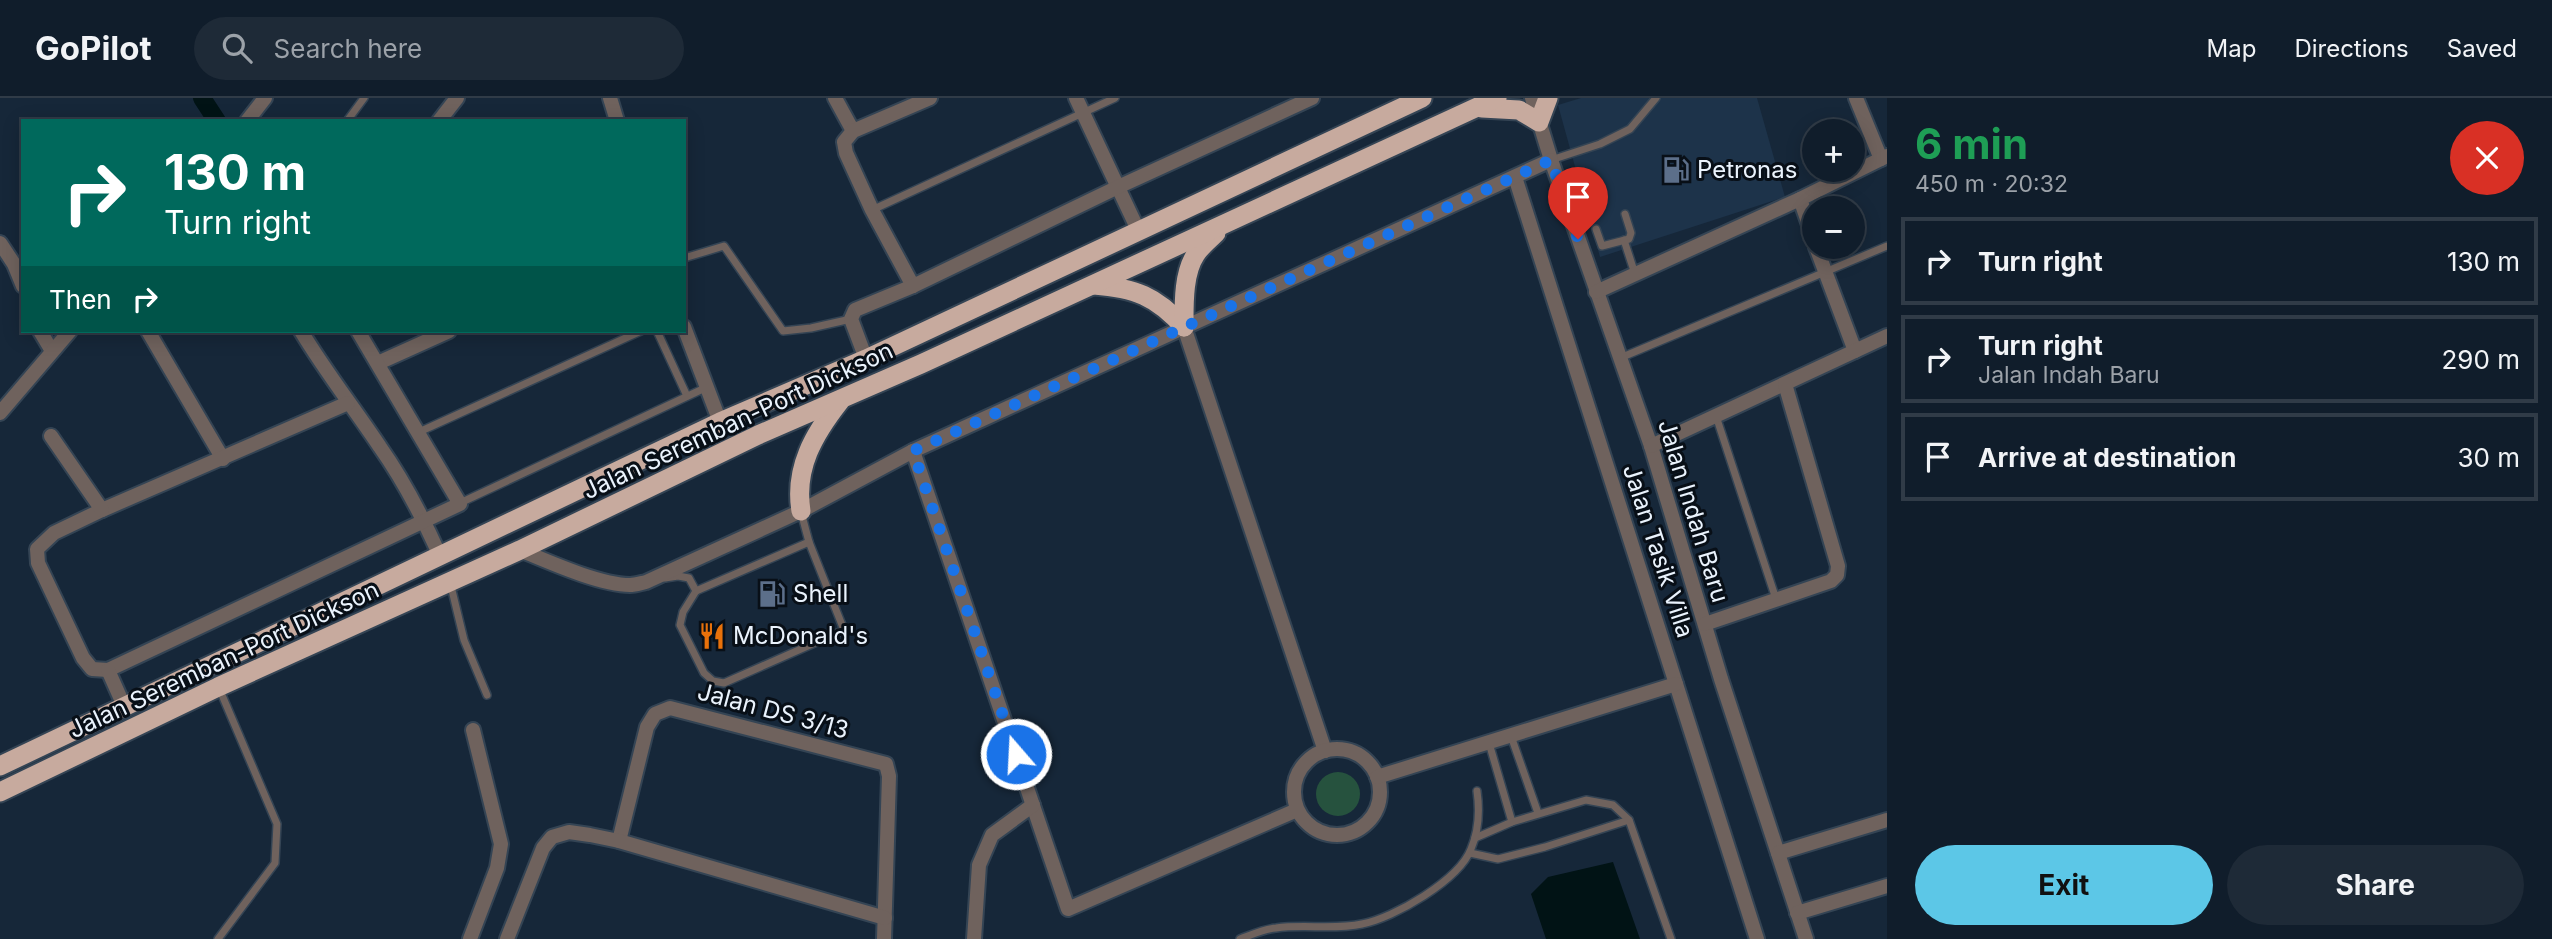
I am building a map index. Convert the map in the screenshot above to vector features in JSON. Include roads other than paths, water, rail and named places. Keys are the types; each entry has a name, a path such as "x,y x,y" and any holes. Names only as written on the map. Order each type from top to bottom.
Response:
{"highway":[{"name":"Jalan Seremban-Port Dickson","path":"0,766 720,422 866,359 1422,98"},
{"name":"Jalan Seremban-Port Dickson","path":"0,792 218,687 426,594 473,569 520,550 758,435 1092,285 1497,98"},
{"path":"1474,109 1500,107 1519,110 1539,122 1548,98"},
{"path":"1184,327 1186,291 1196,254 1226,223"},
{"path":"1126,269 1135,256 1139,232 1163,240 1186,241"},
{"path":"1092,285 1140,292 1159,302 1184,327"},
{"path":"801,511 798,491 815,434 842,398"},
{"path":"720,422 728,427 758,435"},
{"path":"715,456 721,441 720,422"},
{"path":"426,594 438,580 440,556 458,566 473,569"}],"street":[{"path":"249,119 265,98"},
{"path":"441,119 457,98"},
{"path":"610,98 616,119"},
{"path":"835,98 853,131"},
{"path":"1076,98 1139,232"},
{"path":"866,359 851,318 855,310 913,286 1118,187 1312,98"},
{"name":"Jalan Indah Baru","path":"1532,98 1596,292 1651,446 1805,939"},
{"path":"1596,292 1800,200 1884,158 1856,98"},
{"path":"913,286 872,209 846,153 844,142 853,131 926,99"},
{"path":"520,550 572,571 607,581 631,586 646,582 801,511 913,451 1551,160"},
{"name":"Jalan Tasik Villa","path":"1515,177 1757,939"},
{"path":"1800,200 1802,206"},
{"path":"0,243 14,264 21,281"},
{"path":"1821,259 1855,351"},
{"path":"1184,327 1325,751"},
{"path":"41,333 52,351"},
{"path":"0,413 67,333"},
{"path":"149,333 223,459"},
{"path":"302,333 348,403 383,450 425,522 440,556"},
{"path":"348,403 102,510 54,533 37,550 38,563 83,658 93,669 108,670 460,504 359,333"},
{"path":"378,363 445,333"},
{"path":"686,333 720,422"},
{"path":"1651,446 1887,336"},
{"path":"1705,624 1831,581 1837,575 1838,566 1785,384"},
{"path":"51,436 102,510"},
{"path":"913,451 1068,909 1297,810"},
{"path":"108,670 124,706"},
{"path":"1377,777 1676,684"},
{"name":"Jalan DS 3/13","path":"619,841 647,727 655,714 670,708 886,764 889,776 885,918"},
{"path":"470,939 497,868 502,844 473,730"},
{"path":"1338,749 1362,757 1377,777 1380,792 1378,806 1371,819 1360,829 1346,834 1331,835 1318,831 1306,822 1297,810 1295,781 1301,768 1311,757 1325,751 1338,749"},
{"path":"974,939 979,864 992,835 1033,804"},
{"path":"1778,853 1887,820"},
{"path":"507,939 543,848 552,837 569,832 619,841 885,918 884,939"},
{"path":"1797,913 1887,886"}],"lane":[{"path":"348,119 364,98"},
{"path":"872,209 1115,98"},
{"path":"1551,160 1600,144 1630,129 1656,98"},
{"path":"1596,229 1602,246 1629,239 1632,233 1625,214"},
{"path":"1624,240 1635,274"},
{"path":"686,257 724,246 783,331 811,328 851,318"},
{"path":"1619,359 1887,246"},
{"path":"419,432 637,333"},
{"path":"658,333 687,396"},
{"path":"460,504 705,388"},
{"path":"1716,416 1776,599"},
{"path":"801,511 809,542 844,630 724,683 713,681 704,673 680,625 682,612 696,590 809,542"},
{"path":"646,582 678,576 689,578 696,590"},
{"path":"450,582 464,640 487,695"},
{"path":"218,687 277,824 275,863 218,939"},
{"path":"1511,736 1538,813"},
{"path":"1489,742 1512,822"},
{"path":"1240,939 1274,928 1363,924 1381,919 1424,895 1451,874 1470,853 1478,828 1477,791"},
{"path":"1475,838 1538,813 1586,800 1613,805 1629,820 1671,939"},
{"path":"1470,853 1498,859 1629,820"}],"waterway":[{"path":"202,98 216,119"}],"place":[{"name":"Petronas","path":"1676,170"},
{"name":"Shell","path":"772,594"},
{"name":"McDonald's","path":"712,636"}]}
